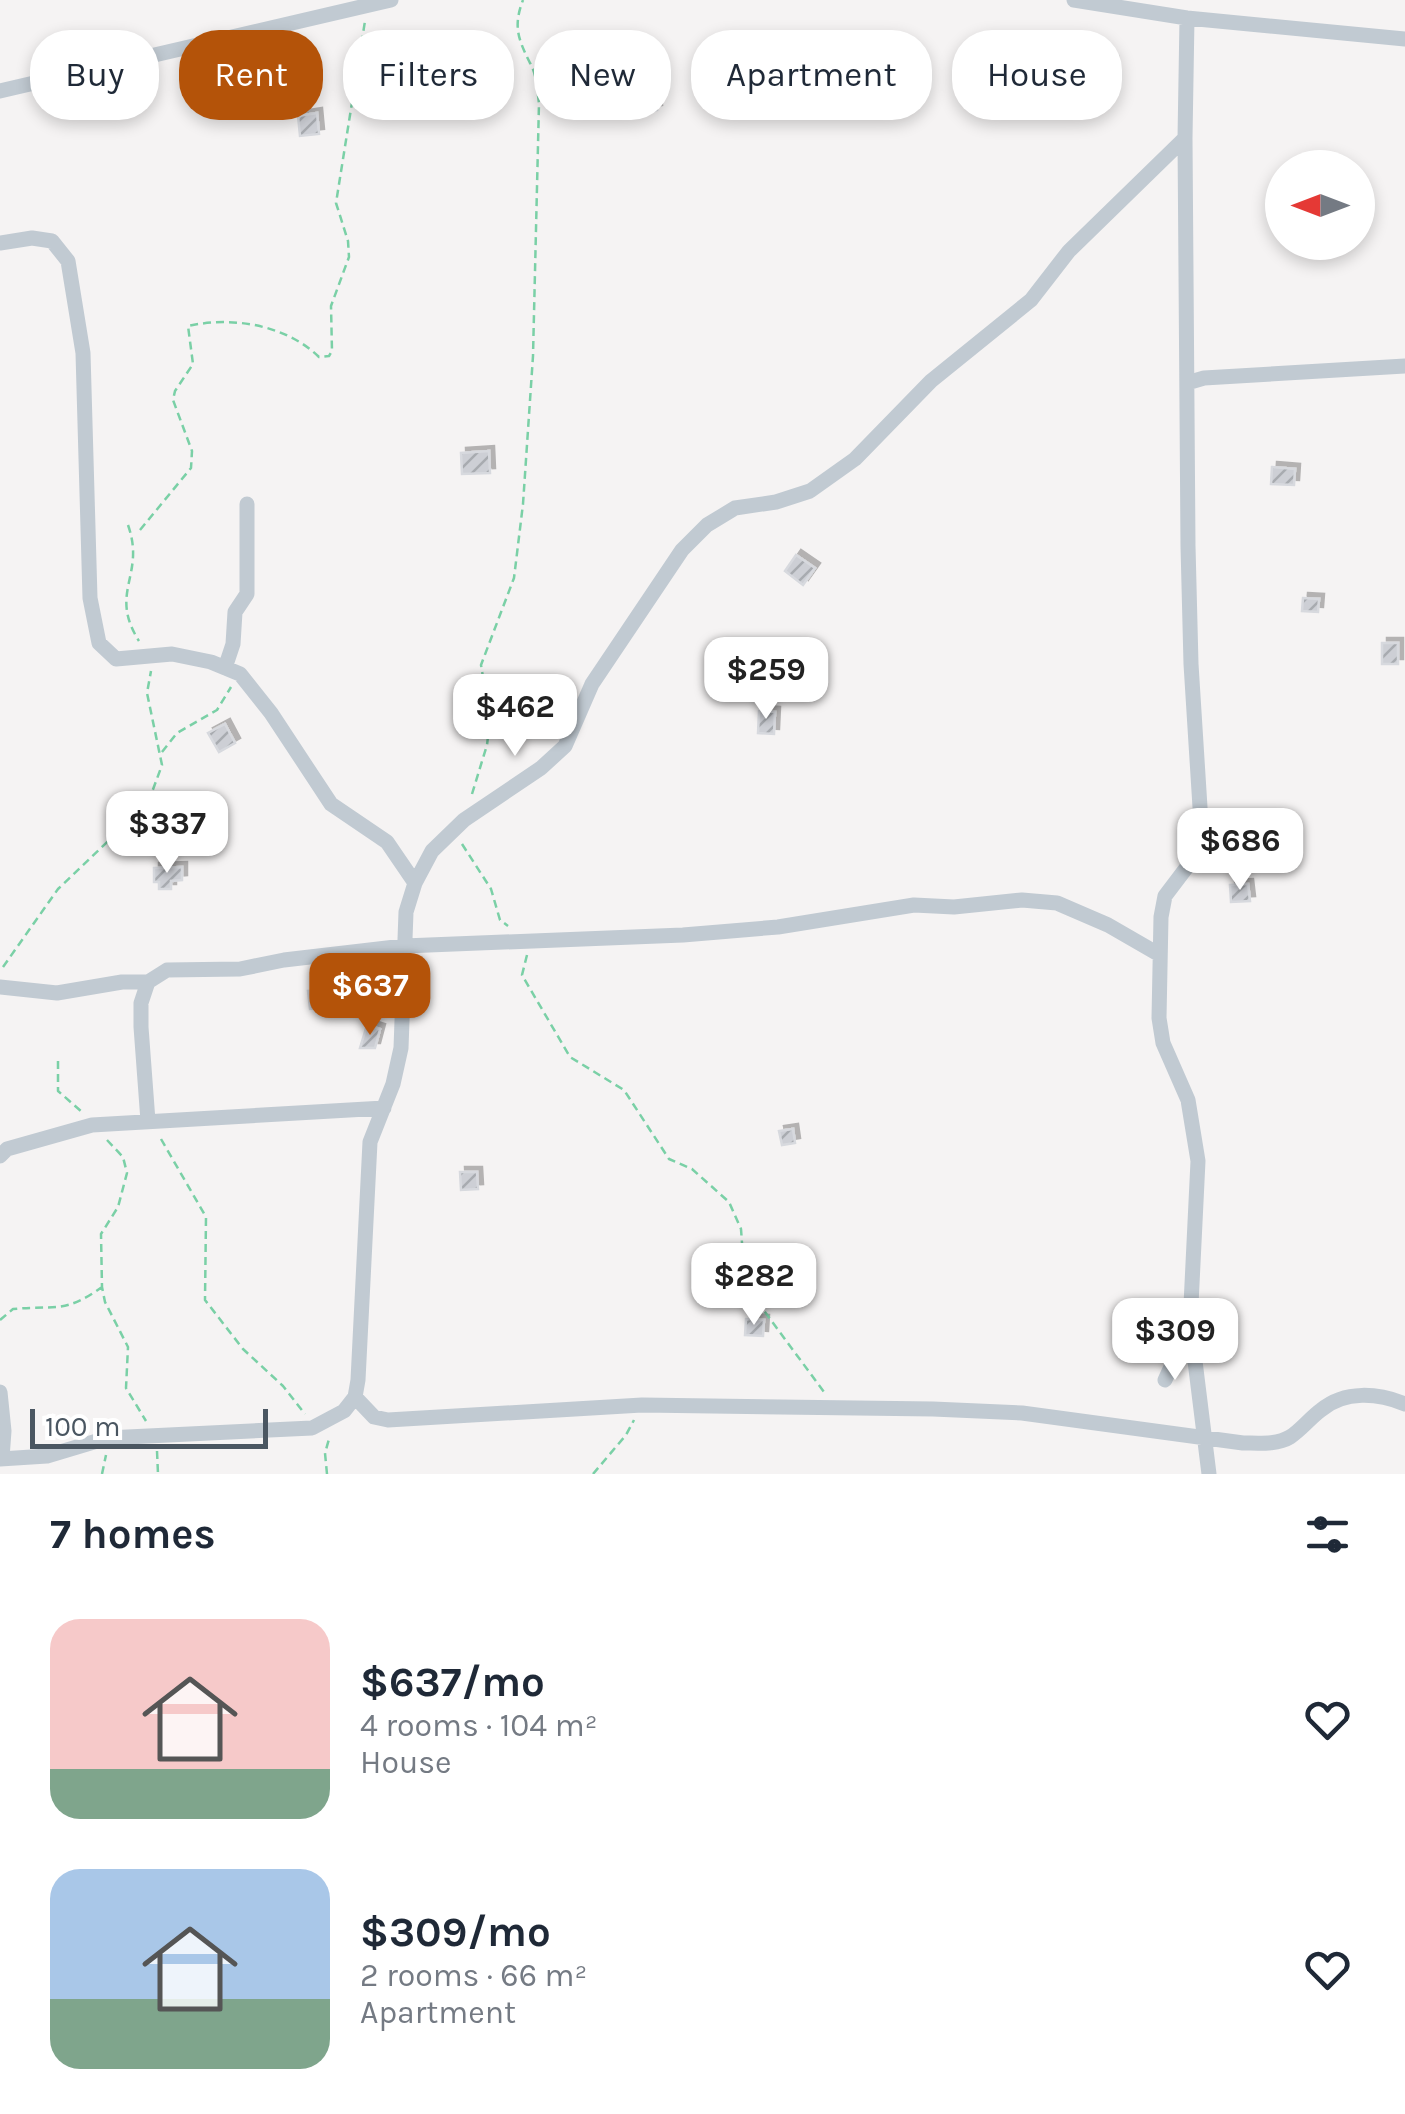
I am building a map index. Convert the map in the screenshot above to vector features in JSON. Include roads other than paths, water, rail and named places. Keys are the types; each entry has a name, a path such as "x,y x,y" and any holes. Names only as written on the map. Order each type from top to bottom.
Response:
{"street":[{"path":"0,90 391,0"},
{"path":"1074,0 1187,18 1405,39"},
{"path":"1187,18 1191,664 1201,823 1190,863 1165,896 1158,1018 1163,1043 1188,1100 1198,1161 1190,1326 1209,1474"},
{"path":"0,1392 4,1432 1,1458 47,1456 107,1438 312,1428 335,1418 355,1397 370,1142 401,1048 406,912 415,883 432,851 458,825 541,768 565,746 592,684 682,550 706,525 736,508 776,502 810,491 854,459 931,381 1031,300 1069,251 1186,138"},
{"path":"0,243 32,238 52,241 68,261 83,354 89,580 98,643 116,659 172,654 232,671 271,713 331,804 387,842 415,883"},
{"path":"1187,383 1204,378 1405,366"},
{"path":"232,671 235,612 247,594 248,504"},
{"path":"0,987 57,993 122,982 148,982 167,970 240,969 404,946 702,934 778,927 914,905 954,907 1022,900 1057,903 1108,925 1160,955"},
{"path":"148,982 141,1003 141,1028 150,1122"},
{"path":"1,1153 92,1124 384,1108"},
{"path":"1165,1380 1190,1326"},
{"path":"355,1397 374,1417 404,1421 642,1405 837,1408 1022,1413 1243,1443 1289,1438 1330,1402 1346,1397 1383,1396 1405,1404"}]}
